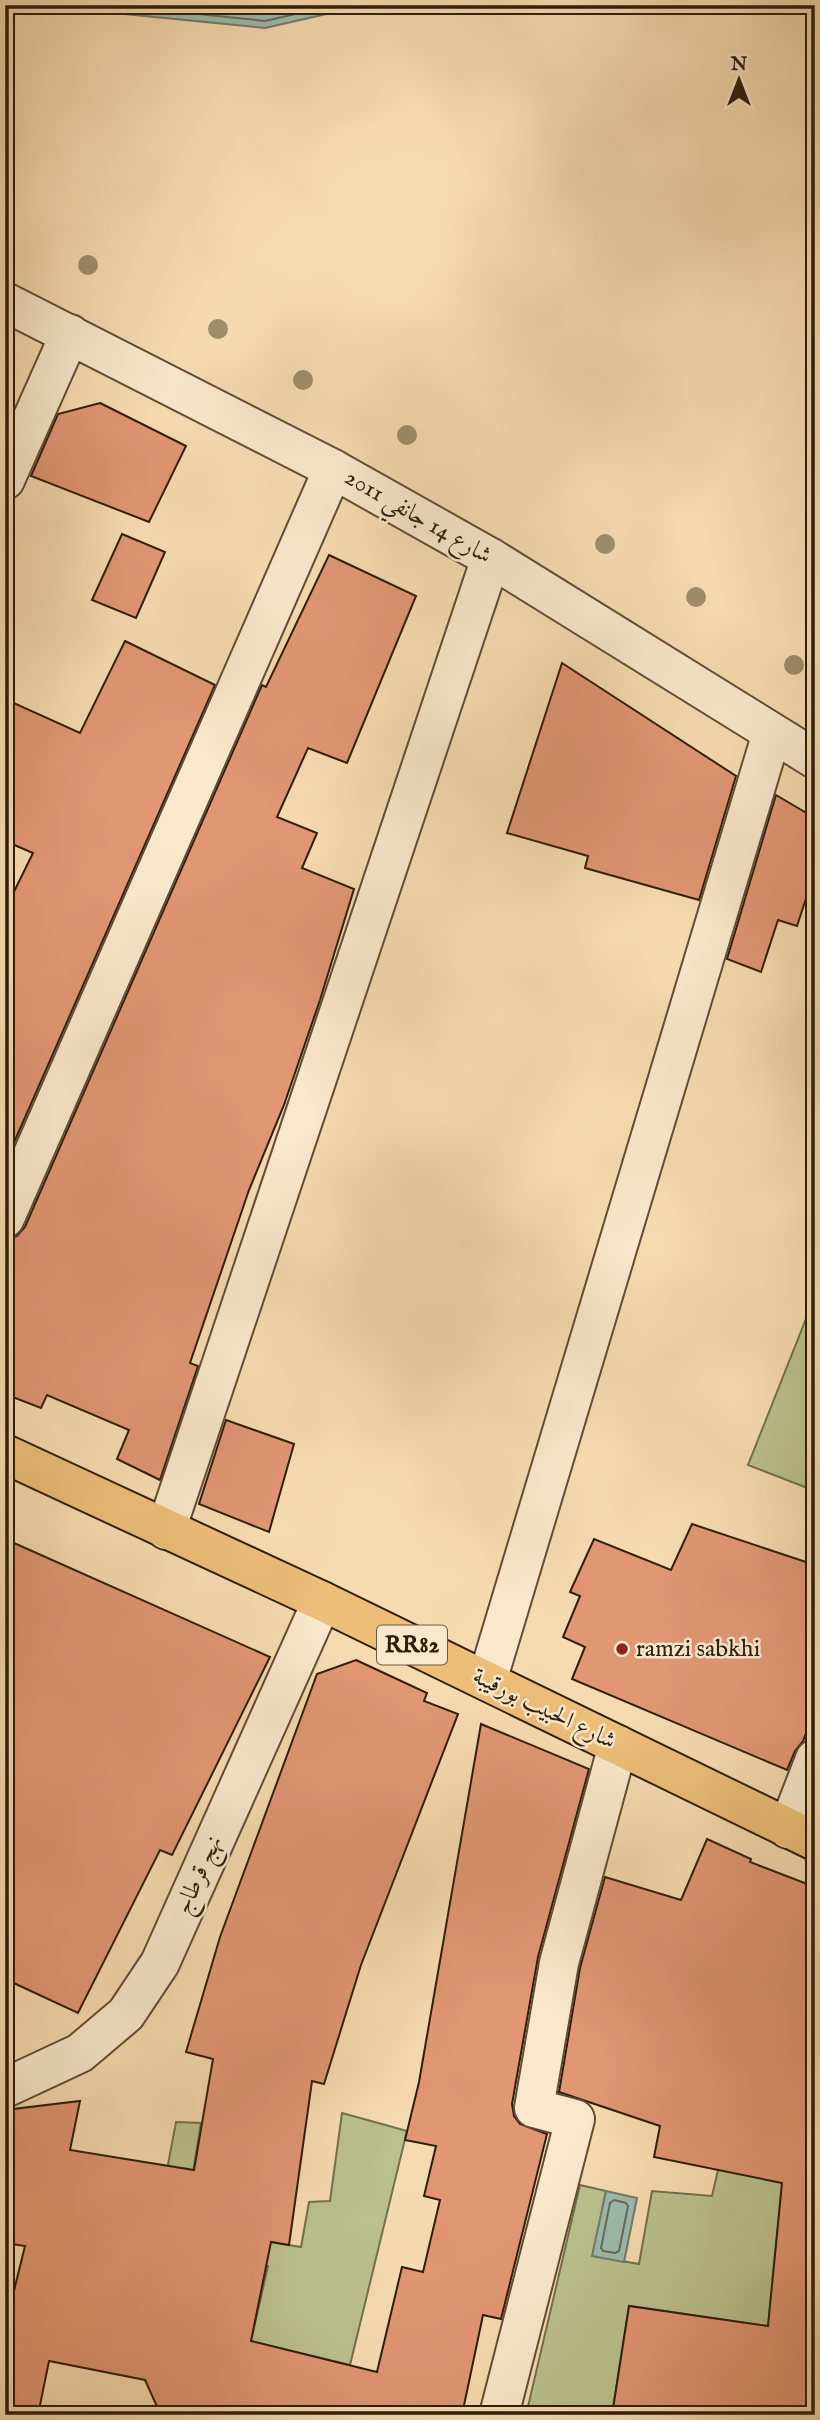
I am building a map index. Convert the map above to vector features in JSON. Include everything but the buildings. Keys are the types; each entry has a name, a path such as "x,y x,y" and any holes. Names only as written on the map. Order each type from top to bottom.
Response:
{"main road":[{"name":"شارع الحبيب بورقيبة","path":"5,1454 322,1601 801,1835"}],"street":[{"name":"شارع 14 جانفي 2011","path":"5,302 333,469 491,558 815,759"},
{"path":"5,480 71,334"},
{"path":"5,1218 333,469"},
{"path":"166,1530 491,558"},
{"path":"487,1681 772,733"},
{"name":"نهج قرطاج","path":"5,2088 80,2053 126,2014 160,1963 322,1601"},
{"path":"499,2415 575,2119 534,2108 559,1963 618,1745"},
{"path":"801,1835 815,1759"}],"green space":[{"path":"815,1296 815,1491 748,1465"},
{"path":"342,2113 407,2131 350,2365 251,2341 268,2266 153,2244 176,2122 201,2123 184,2227 301,2247 309,2202 330,2201"},
{"path":"786,2145 768,2326 629,2306 612,2415 526,2415 580,2185 606,2191 593,2256 639,2264 652,2191 712,2196 718,2170"}],"water":[{"path":"89,5 366,5 265,28 114,13"},
{"path":"606,2191 637,2198 624,2262 592,2256"}],"place":[{"name":"ramzi sabkhi","path":"622,1649"}]}
